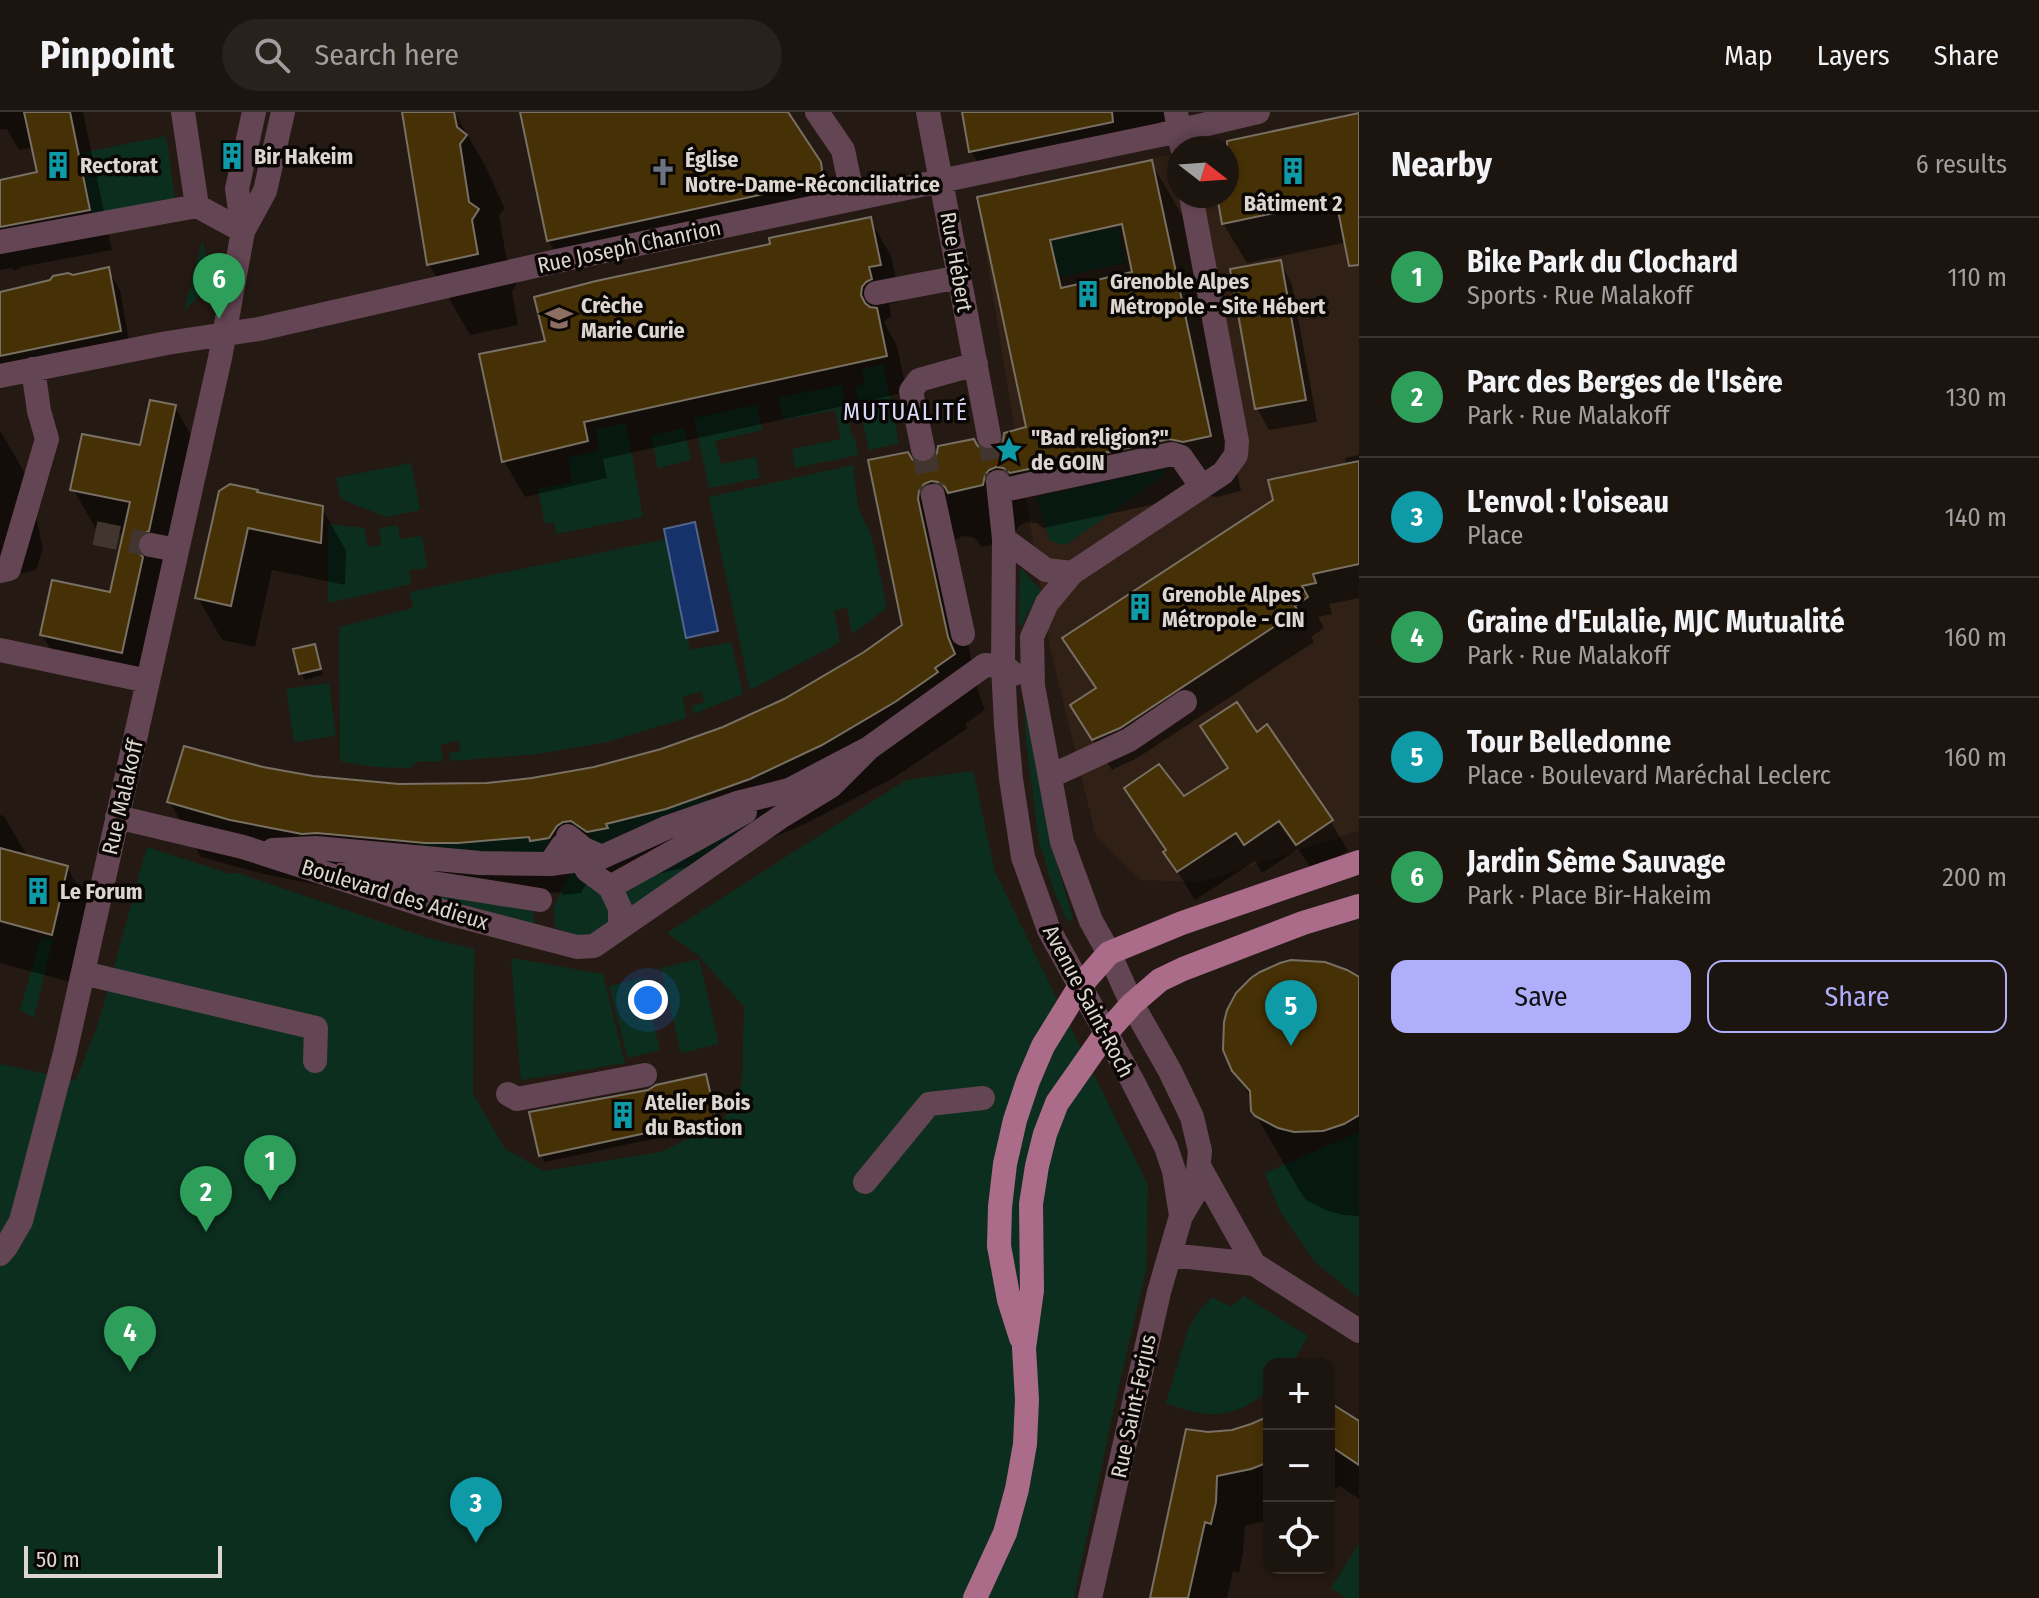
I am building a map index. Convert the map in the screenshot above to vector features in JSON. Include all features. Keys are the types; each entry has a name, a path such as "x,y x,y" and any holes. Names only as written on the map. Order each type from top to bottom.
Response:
{"main road":[{"path":"1024,1348 1009,1300 999,1246 1005,1164 1028,1081 1043,1046 1080,986 1109,953 1182,923 1359,862"},
{"path":"975,1598 1005,1533 1025,1444 1027,1400 1024,1348 1032,1290 1031,1204 1045,1134 1057,1103 1106,1033 1132,1004 1160,980 1303,923 1359,906"}],"street":[{"path":"183,112 197,206"},
{"path":"243,231 237,189 254,112"},
{"path":"243,231 265,191 283,112"},
{"path":"817,112 843,150 853,198"},
{"name":"Rue Hébert","path":"928,112 989,436"},
{"name":"Rue Joseph Chanrion","path":"0,376 167,343 259,329 557,261 1258,112"},
{"path":"0,242 197,206 243,231"},
{"path":"1004,539 1046,570 1072,573 1223,473 1236,455 1237,441 1193,208"},
{"name":"Rue Malakoff","path":"0,1254 21,1221 61,1067 220,358 243,231"},
{"path":"876,293 960,277"},
{"path":"923,449 911,391 919,380 976,364"},
{"path":"0,571 9,569 47,439 33,369"},
{"path":"1033,686 1003,666 1004,539 998,486 1172,454 1187,463 1202,487"},
{"path":"933,496 963,634"},
{"path":"151,545 177,550"},
{"name":"Avenue Saint-Roch","path":"1072,573 1047,603 1032,637 1033,686 1062,842 1091,921 1192,1117 1200,1151 1199,1166 1196,1191 1181,1216"},
{"path":"0,650 148,681"},
{"name":"Boulevard des Adieux","path":"610,887 869,748 985,665 1003,666"},
{"name":"Avenue Saint-Roch","path":"1003,666 1011,779 1023,857 1049,930 1166,1147 1174,1171 1181,1216"},
{"path":"1051,776 1132,744 1185,702"},
{"name":"Boulevard des Adieux","path":"117,817 243,847 451,914 577,947 594,946 782,816 831,786 869,748"},
{"name":"Boulevard des Adieux","path":"273,850 316,848 480,863 550,864 602,857 668,827 737,803 789,790"},
{"path":"568,836 587,870 610,887 620,908 620,928"},
{"path":"568,836 584,849 602,857"},
{"path":"550,864 568,836"},
{"path":"548,939 540,900 555,884 564,862 568,836"},
{"name":"Boulevard des Adieux","path":"243,847 273,850 407,879 540,900"},
{"path":"83,973 316,1028 315,1061"},
{"path":"508,1094 517,1099 645,1075"},
{"path":"865,1182 929,1104 983,1098"},
{"name":"Avenue Saint-Roch","path":"1199,1166 1254,1264"},
{"name":"Rue Saint-Ferjus","path":"1090,1598 1147,1345 1181,1216"},
{"name":"Avenue Saint-Roch","path":"1170,1255 1254,1264 1359,1331"}],"shaded area":[{"path":"1359,115 1359,831 1201,882 1141,880 1096,837 1050,647 977,197 1167,156 1167,208 1239,208 1239,141"}],"green space":[{"path":"166,136 175,198 92,215 81,153"},
{"path":"1118,227 1125,263 1059,277 1051,241"},
{"path":"202,241 207,262 206,279 203,288 184,311"},
{"path":"883,364 899,443 869,450 855,386 865,384 862,369"},
{"path":"842,385 858,455 795,468 792,449 841,439 835,410 783,420 778,398"},
{"path":"757,405 762,430 715,441 721,464 756,457 760,478 709,488 694,418"},
{"path":"626,423 643,517 556,534 554,522 545,524 538,489 572,482 568,457 599,451 596,429"},
{"path":"684,428 691,460 658,468 651,435"},
{"path":"411,463 420,510 386,517 341,499 336,478"},
{"path":"853,465 858,507 872,538 887,608 852,634 847,607 834,611 840,642 750,690 709,497"},
{"path":"1163,469 1166,471 1164,475 1069,543 1061,545 1049,540 1037,499 1039,496"},
{"path":"328,524 364,528 368,547 381,545 379,528 398,525 400,539 422,536 427,568 409,570 411,584 328,603"},
{"path":"666,539 690,650 731,642 743,694 693,714 692,706 704,702 702,692 683,696 686,718 607,742 538,754 450,761 449,753 461,751 459,740 440,745 443,761 416,762 411,768 375,767 340,761 339,627 413,608 410,592"},
{"path":"1020,569 1043,592 1022,626 1019,626"},
{"path":"329,683 336,736 294,742 286,689"},
{"path":"1024,700 1055,857 1073,919 1068,922 1055,894 1039,842"},
{"path":"973,771 995,872 1148,1185 1146,1270 1074,1598 0,1598 0,1064 76,1080 99,1021 147,847 230,874 238,873 425,937 474,949 473,1094 505,1149 544,1171 661,1152 722,1122 742,1084 744,1007 698,955 667,933 906,780"},
{"path":"809,788 629,915 626,892"},
{"path":"695,799 714,799 605,848 592,841 589,832 607,827 606,824"},
{"path":"529,837 530,841 548,838 548,848 540,855 409,849 422,843"},
{"path":"574,872 598,889 611,914 605,927 587,936 573,935 555,926 554,906 570,874"},
{"path":"366,881 532,907 535,925"},
{"path":"41,936 53,939 34,1018 20,1010"},
{"path":"511,958 603,974 625,1063 521,1080"},
{"path":"699,959 719,1044 681,1053 661,968"},
{"path":"642,978 660,1050 628,1058 609,986"},
{"path":"1359,1132 1359,1298 1315,1262 1279,1210 1265,1173"},
{"path":"1244,1296 1308,1336 1295,1358 1263,1358 1263,1395 1243,1407 1231,1412 1208,1414 1166,1403 1188,1330 1198,1312 1212,1297 1231,1307"},
{"path":"1359,1543 1359,1598 1346,1598 1331,1588"}],"water":[{"path":"695,522 718,631 686,638 664,529"}],"building":[{"name":"Rectorat","path":"24,112 70,112 90,210 0,227 0,180 37,172"},
{"path":"402,112 454,112 457,127 467,135 460,144 469,202 479,209 472,220 478,254 427,265"},
{"path":"520,112 788,112 821,162 822,170 810,184 547,241"},
{"path":"962,112 1112,112 1113,122 969,152"},
{"name":"Bâtiment 2","path":"1359,113 1359,265 1349,266 1336,200 1222,224 1219,208 1239,208 1239,138"},
{"path":"1152,160 1211,436 1183,442 1169,439 1010,473 996,467 985,475 983,485 948,493 938,482 924,484 918,499 948,637 955,654 935,668 938,672 895,702 822,745 750,779 666,809 606,824 608,828 587,832 571,821 557,826 549,838 530,841 529,837 425,843 302,834 230,820 167,802 184,746 263,767 313,776 399,784 487,783 594,767 661,749 723,727 784,699 864,652 902,625 868,460 908,452 912,459 925,464 933,460 938,446 974,439 983,450 993,450 1003,442 1004,433 1026,427 977,197","holes":["1122,224 1132,272 1061,288 1050,240"]},
{"path":"871,217 881,265 869,267 872,279 862,287 861,295 865,303 877,308 887,356 584,422 588,441 502,462 479,354 545,341 534,297 770,244 769,238"},
{"path":"1281,260 1306,400 1255,409 1230,269"},
{"path":"109,267 121,331 0,356 0,292 50,280 53,276"},
{"path":"150,400 176,405 149,531 140,535 137,541 137,551 143,557 122,653 40,635 52,580 110,592 130,502 70,490 82,434 140,445"},
{"path":"1359,461 1359,564 1313,574 1316,583 1302,586 1308,597 1295,606 1298,611 1120,728 1092,740 1070,705 1096,688 1062,638 1273,500 1268,480"},
{"path":"230,484 323,506 321,543 248,528 231,606 195,598 219,491"},
{"path":"315,644 321,669 299,674 293,649"},
{"path":"1237,702 1257,732 1267,724 1333,820 1296,845 1279,821 1244,845 1236,833 1177,872 1163,852 1166,850 1124,788 1159,764 1184,796 1228,768 1200,726"},
{"name":"Le Forum","path":"0,848 68,866 52,935 0,921"},
{"path":"1291,960 1325,962 1359,977 1359,1115 1323,1131 1294,1132 1255,1116 1251,1111 1250,1091 1232,1071 1223,1050 1224,1022 1236,993 1260,972"},
{"name":"Atelier Bois du Bastion","path":"706,1074 716,1118 539,1156 529,1112 648,1090 656,1085"},
{"path":"1335,1406 1359,1421 1359,1465 1335,1449"},
{"path":"1263,1419 1263,1464 1217,1476 1211,1524 1205,1522 1188,1598 1150,1598 1186,1429 1208,1432 1232,1430"}],"tunnel":[{"path":"989,436 998,482"},
{"path":"923,449 933,496"},
{"path":"95,533 151,545"}],"place":[{"name":"Bir Hakeim","path":"232,156"},
{"name":"Rectorat","path":"58,165"},
{"name":"Bâtiment 2","path":"1293,171"},
{"name":"Église Notre-Dame-Réconciliatrice","path":"663,172"},
{"name":"Grenoble Alpes Métropole - Site Hébert","path":"1088,294"},
{"name":"Crèche Marie Curie","path":"559,318"},
{"name":"Jardin Sème Sauvage","path":"219,319"},
{"name":"\"Bad religion?\" de GOIN","path":"1009,450"},
{"name":"Grenoble Alpes Métropole - CIN","path":"1140,607"},
{"name":"Le Forum","path":"38,891"},
{"name":"Tour Belledonne","path":"1291,1046"},
{"name":"Atelier Bois du Bastion","path":"623,1115"},
{"name":"Bike Park du Clochard","path":"270,1201"},
{"name":"Parc des Berges de l'Isère","path":"206,1232"},
{"name":"Graine d'Eulalie, MJC Mutualité","path":"130,1372"},
{"name":"L'envol : l'oiseau","path":"476,1543"}],"district":[{"name":"MUTUALITÉ","path":"906,412"}]}
